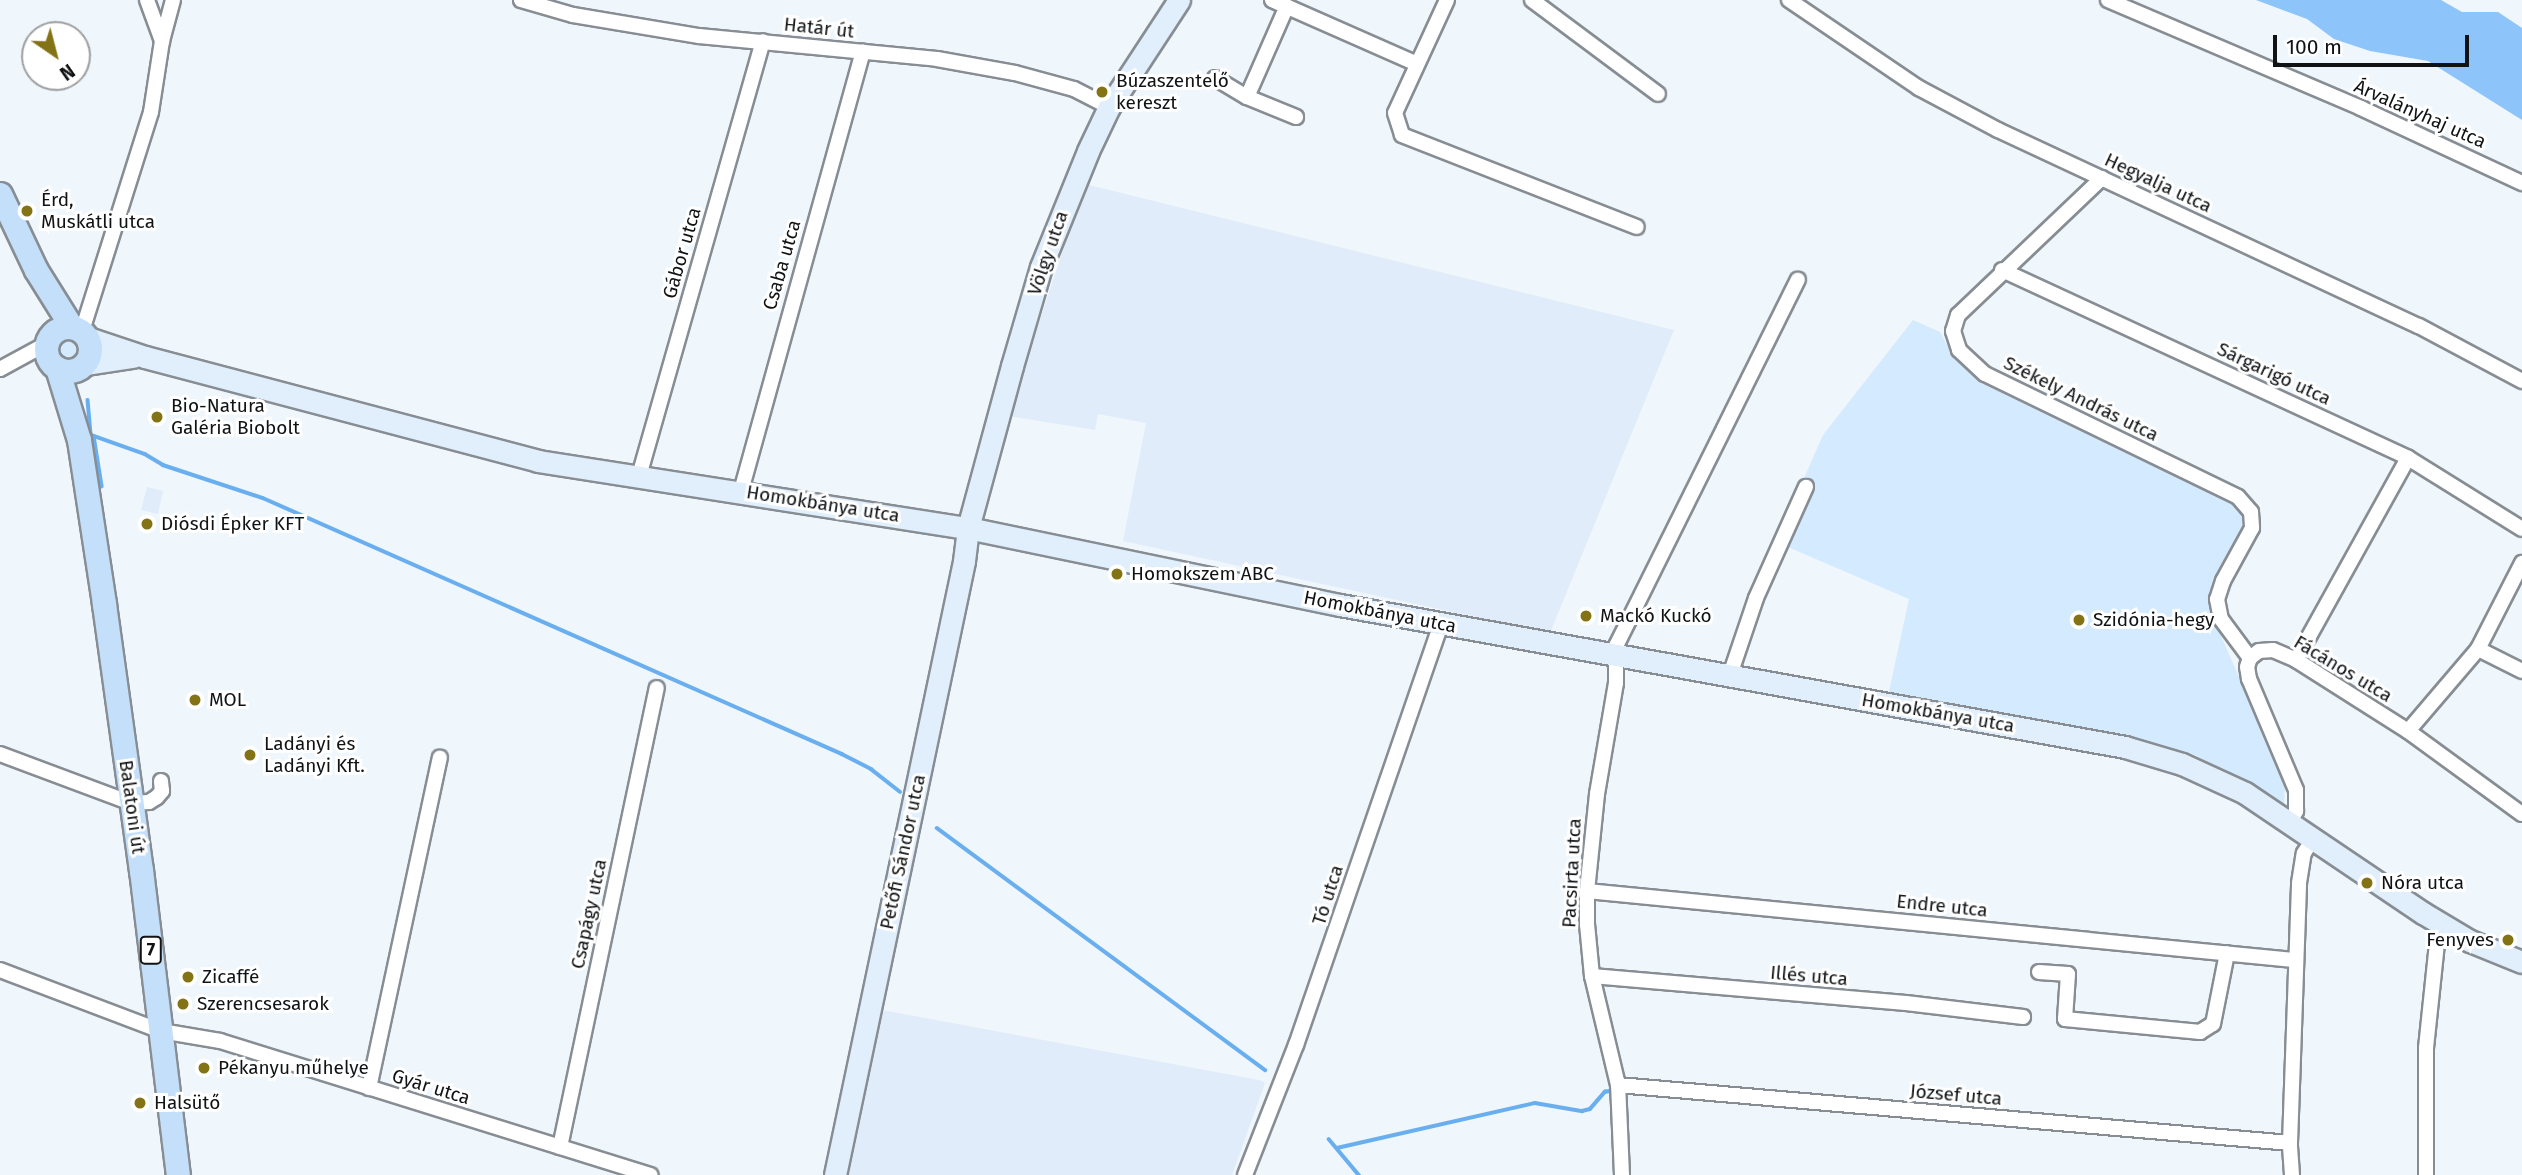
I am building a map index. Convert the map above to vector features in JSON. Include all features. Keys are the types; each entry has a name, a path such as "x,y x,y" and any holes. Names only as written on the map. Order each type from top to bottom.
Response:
{"main road":[{"name":"7","path":"0,194 68,335 90,350 83,365"},
{"name":"7","path":"57,368 47,353 68,335"},
{"path":"57,368 73,370 83,365"},
{"name":"Balatoni út","path":"79,440 83,365"},
{"name":"Balatoni út","path":"57,368 79,440 131,803 178,1175"}],"street":[{"path":"147,0 162,41"},
{"path":"0,369 68,335 123,204 151,112 162,41 173,0"},
{"name":"Határ út","path":"520,0 573,15 699,36 937,59 1015,73 1074,89 1109,107"},
{"name":"Völgy utca","path":"968,528 1041,267 1068,196 1109,107 1180,0"},
{"path":"1272,0 1416,64"},
{"path":"1447,0 1395,113 1402,135 1637,228"},
{"path":"1532,0 1658,94"},
{"name":"Hegyalja utca","path":"1789,0 1919,88 1998,130 2419,326 2522,381"},
{"name":"Árvalányhaj utca","path":"2108,0 2373,113 2522,183"},
{"path":"1247,97 1287,6"},
{"name":"Gábor utca","path":"639,476 763,41"},
{"name":"Csaba utca","path":"741,491 863,52"},
{"path":"1215,78 1247,97 1296,117"},
{"name":"Székely András utca","path":"2102,178 2002,270 1958,315 1953,331 1959,350 1984,374 2238,497 2251,512 2252,528 2223,581 2217,599 2221,619 2250,658"},
{"name":"Sárgarigó utca","path":"2002,270 2408,458 2522,529"},
{"name":"Pacsirta utca","path":"1622,1175 1618,1085 1592,976 1587,891 1597,794 1616,683 1616,646 1798,280"},
{"name":"Homokbánya utca","path":"68,335 502,452 968,528 1191,576 1441,624 2125,747 2215,778 2245,793 2444,926 2480,946 2522,962"},
{"name":"Homokbánya utca","path":"83,365 108,359 145,357"},
{"path":"2296,660 2408,458"},
{"path":"1730,675 1756,598 1806,487"},
{"name":"Petőfi Sándor utca","path":"835,1175 965,558 968,528"},
{"path":"2408,731 2478,649 2522,563"},
{"name":"Tó utca","path":"1245,1175 1296,1045 1441,624"},
{"path":"2478,649 2522,671"},
{"name":"Fácános utca","path":"2250,658 2259,651 2273,650 2296,660 2408,731 2522,814"},
{"path":"2250,658 2249,679 2296,790 2296,811 2290,822"},
{"name":"Csapágy utca","path":"560,1147 657,688"},
{"path":"0,754 131,803 149,802 157,797 162,790 161,781"},
{"path":"369,1088 440,758"},
{"path":"2292,1175 2290,1143 2294,960 2299,883 2304,853 2313,839"},
{"name":"Endre utca","path":"1587,891 2294,960"},
{"path":"2426,1175 2426,1048 2437,944 2444,926"},
{"path":"2039,972 2068,974 2065,1019 2200,1032 2213,1024 2227,953"},
{"name":"Gyár utca","path":"0,970 161,1031 220,1041 651,1175"},
{"name":"Illés utca","path":"1592,976 1906,1003 2023,1017"},
{"name":"József utca","path":"1618,1085 2290,1143"}],"shaded area":[{"path":"2256,0 2441,0 2462,12 2498,12 2522,28 2522,120 2428,61 2370,51 2334,39 2307,19"},
{"path":"1085,184 1674,330 1550,633 1123,541 1146,423 1098,414 1095,430 1008,416"},
{"path":"1913,320 1940,332 1952,354 1980,377 2239,498 2244,513 2244,529 2215,585 2215,622 2285,783 2284,808 2195,755 2103,732 1888,696 1909,599 1776,542 1823,435"},
{"path":"67,337 76,340 79,349 76,358 67,361 58,358 55,349 58,340"},
{"name":"Diósdi Épker KFT","path":"147,487 163,491 158,514 141,510"},
{"path":"882,1010 1265,1083 1232,1175 846,1175"}],"waterway":[{"path":"88,400 91,435 145,454 163,465 263,498 842,754 871,769 900,792"},
{"path":"94,436 102,486"},
{"path":"937,828 1265,1070"},
{"path":"1337,1148 1535,1103 1582,1111 1590,1109 1605,1092 1613,1090"},
{"path":"1329,1139 1359,1175"}],"place":[{"name":"Búzaszentelő kereszt","path":"1102,92"},
{"name":"Érd, Muskátli utca","path":"27,211"},
{"name":"Bio-Natura Galéria Biobolt","path":"157,417"},
{"name":"Diósdi Épker KFT","path":"147,524"},
{"name":"Homokszem ABC","path":"1117,574"},
{"name":"Mackó Kuckó","path":"1586,616"},
{"name":"Szidónia-hegy","path":"2079,620"},
{"name":"MOL","path":"195,700"},
{"name":"Ladányi és Ladányi Kft.","path":"250,755"},
{"name":"Nóra utca","path":"2367,883"},
{"name":"Fenyves","path":"2508,940"},
{"name":"Zicaffé","path":"188,977"},
{"name":"Szerencsesarok","path":"183,1004"},
{"name":"Pékanyu műhelye","path":"204,1068"},
{"name":"Halsütő","path":"140,1103"}]}
